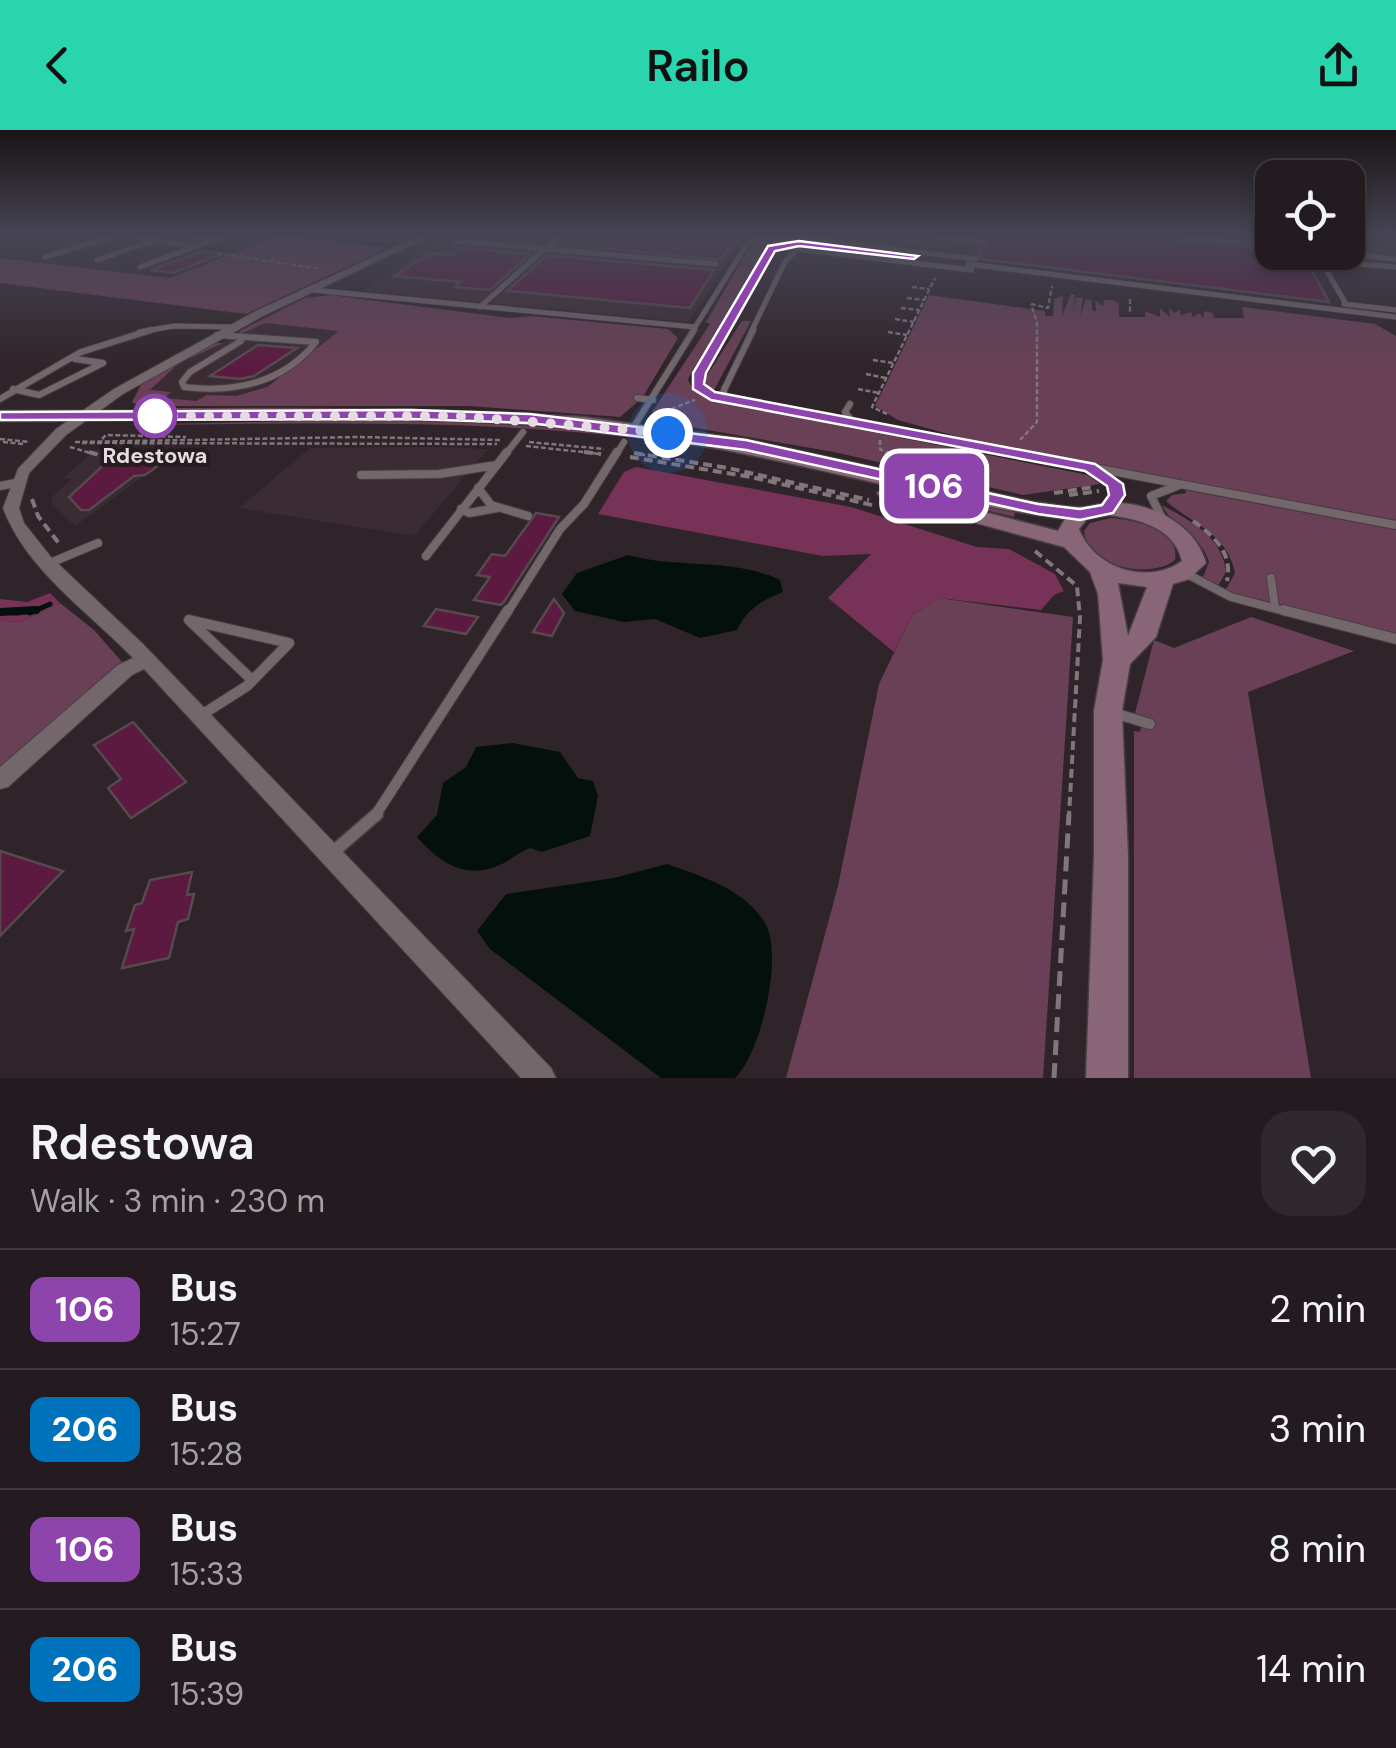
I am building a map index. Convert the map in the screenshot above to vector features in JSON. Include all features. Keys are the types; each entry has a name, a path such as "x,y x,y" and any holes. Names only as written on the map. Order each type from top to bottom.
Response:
{"main road":[{"path":"0,416 458,416 766,465 1025,535 1071,542 1100,567 1128,577 1174,577"},
{"path":"5,438 72,441 407,428 519,438 746,445 1038,509 1080,514"},
{"path":"1071,542 1068,529 1080,514 1106,498 1170,527 1193,551 1194,563 1174,577 1143,637 1117,660"},
{"path":"1025,535 1084,570 1112,608"},
{"path":"1100,567 1108,583 1117,660 1108,711 1111,856 1106,1078"}],"street":[{"path":"332,280 141,373 84,416 72,441 31,462 14,488 14,518 61,558 144,660 541,1078"},
{"path":"0,780 126,670 144,660"}],"lane":[{"path":"480,306 509,280"},
{"path":"328,856 368,824 388,800 560,529 584,504 653,400 724,280"},
{"path":"753,280 697,378 697,386 710,395 1396,525"},
{"path":"724,398 756,318 777,280"},
{"path":"1048,280 1396,317"},
{"path":"1102,280 1396,317"},
{"path":"1332,280 1346,304"},
{"path":"312,290 695,327"},
{"path":"1329,302 1396,317"},
{"path":"0,399 116,338 202,322 234,327"},
{"path":"217,335 241,341 270,336 316,342 252,388 224,392 184,388 182,382 190,372 241,341"},
{"path":"13,390 39,395 103,363 73,359"},
{"path":"638,398 653,400"},
{"path":"850,404 846,412 852,422"},
{"path":"426,556 519,438"},
{"path":"361,475 439,474 500,465"},
{"path":"1090,467 1115,484 1117,495 1106,498"},
{"path":"1170,527 1156,511 1150,496 1168,487 1184,485"},
{"path":"478,488 480,496 497,508 528,516"},
{"path":"461,509 469,513 497,508"},
{"path":"61,558 98,543"},
{"path":"1174,577 1231,597 1396,639"},
{"path":"1271,578 1275,608"},
{"path":"198,717 252,680 289,642 188,620 252,680"},
{"path":"1108,711 1150,724"}],"path":[{"path":"872,406 934,281 942,282"},
{"path":"1016,442 1037,422 1038,322 1031,304 1048,308 1052,283"},
{"path":"912,287 938,292"},
{"path":"1129,292 1130,314"},
{"path":"907,298 924,300"},
{"path":"901,308 919,310"},
{"path":"895,319 914,322"},
{"path":"888,332 907,335"},
{"path":"874,360 893,363"},
{"path":"866,374 886,378"},
{"path":"858,389 879,393"},
{"path":"655,418 710,395"},
{"path":"881,458 892,456 880,449 886,429"},
{"path":"60,454 72,441 400,437 623,443 881,502"},
{"path":"5,438 37,444"},
{"path":"100,441 185,438"},
{"path":"72,441 102,456"},
{"path":"929,475 965,452"},
{"path":"33,487 32,502 61,558"},
{"path":"14,488 26,509"},
{"path":"1051,493 1106,498"},
{"path":"31,519 61,558"},
{"path":"1025,535 1077,586 1080,618 1054,1078"}],"shaded area":[{"path":"0,280 319,280 246,314"},
{"path":"378,280 715,280 688,322 362,291"},
{"path":"730,280 746,280 688,380 694,391 715,401 1088,475 1100,484 1023,495 834,452 661,422 652,412 710,324 706,322"},
{"path":"1138,280 1317,280 1329,304"},
{"path":"1071,294 1075,295 1073,313 1076,297 1083,298 1080,316 1086,299 1092,300 1092,310 1096,311 1095,300 1103,306 1104,300 1118,304 1119,298 1119,317 1145,317 1145,311 1160,317 1160,308 1170,317 1169,307 1174,313 1180,310 1181,315 1191,312 1193,317 1199,313 1204,318 1204,311 1213,313 1214,318 1244,318 1242,307 1375,324 1396,336 1396,520 977,442 898,420 875,406 929,295 1045,311 1045,316 1053,316 1054,299 1063,296 1062,316"},
{"path":"330,295 510,318 531,316 668,329 678,338 644,395 620,417 469,406 139,406 132,402 144,379 216,343 223,343 178,364 150,390 171,392 164,398 196,401 207,395 236,396 267,387 339,331 265,323 241,334 239,331 305,298"},
{"path":"271,320 348,327 247,401 157,402 146,393 178,364"},
{"path":"742,321 751,321 713,392 704,380"},
{"path":"441,409 618,419 403,410 138,411"},
{"path":"392,419 549,426 690,442 830,469 1015,512 1014,517 731,452 636,438 508,427 122,425"},
{"path":"183,448 75,526 52,503 52,497 71,479 63,478 95,450"},
{"path":"310,448 488,449 414,536 239,508"},
{"path":"636,467 851,507 977,547 1009,549 1055,574 1064,591 1054,595 1041,610 939,598 912,615 894,652 828,598 871,554 823,556 598,514 624,472"},
{"path":"1185,490 1396,530 1396,633 1225,591 1235,573 1225,548 1166,501 1172,495 1186,493"},
{"path":"1162,505 1203,531 1219,549 1226,572 1218,586 1203,577 1209,562 1205,552"},
{"path":"1111,518 1143,524 1164,534 1175,549 1175,560 1151,569 1136,569 1121,567 1096,554 1084,531 1090,523"},
{"path":"628,555 743,568 780,580 783,592 756,606 737,630 700,638 655,619 624,622 575,611 562,594 577,573"},
{"path":"50,593 60,603 18,623 0,620 0,599 27,602"},
{"path":"939,598 1073,617 1043,1078 786,1078 838,886 879,684 912,615"},
{"path":"60,603 94,630 122,662 0,772 0,620 18,623"},
{"path":"1251,617 1354,651 1248,692 1311,1078 1134,1078 1134,731 1140,732 1141,726 1152,729 1151,720 1135,713 1154,640 1174,648"},
{"path":"513,743 560,752 578,778 593,781 598,796 590,836 542,852 530,848 489,869 455,867 417,837 437,815 443,783 466,767 476,747"},
{"path":"667,864 708,879 746,901 765,923 770,938 771,979 761,1027 745,1066 735,1078 661,1078 490,949 477,931 506,894 614,878"}],"building":[{"path":"442,280 501,280 490,290 455,287 461,282"},
{"path":"519,280 708,280 690,308 507,291"},
{"path":"1153,280 1317,280 1329,302"},
{"path":"258,345 297,348 254,376 210,376"},
{"path":"169,458 145,475 134,476 89,510 81,510 69,497 110,459"},
{"path":"536,513 559,517 504,602 501,605 474,600 490,577 477,575 492,554 505,556"},
{"path":"554,599 564,613 552,636 533,632"},
{"path":"436,609 478,617 466,634 424,626"},
{"path":"133,722 186,782 131,818 108,788 121,779 94,745"},
{"path":"0,851 63,871 0,936"},
{"path":"192,872 187,895 194,894 188,919 178,922 169,958 122,968 134,929 126,931 150,880"}],"waterway":[{"path":"30,613 50,604"},
{"path":"19,613 0,612 36,610"}],"bus line":[{"name":"106","path":"0,416 412,414 530,419 634,428 746,445 1038,509 1080,514 1108,509 1116,499 1115,484 1090,467 711,396 696,381 753,280"}],"place":[{"name":"Rdestowa","path":"155,416"}],"route":[{"path":"155,416 458,416 668,433"}]}
